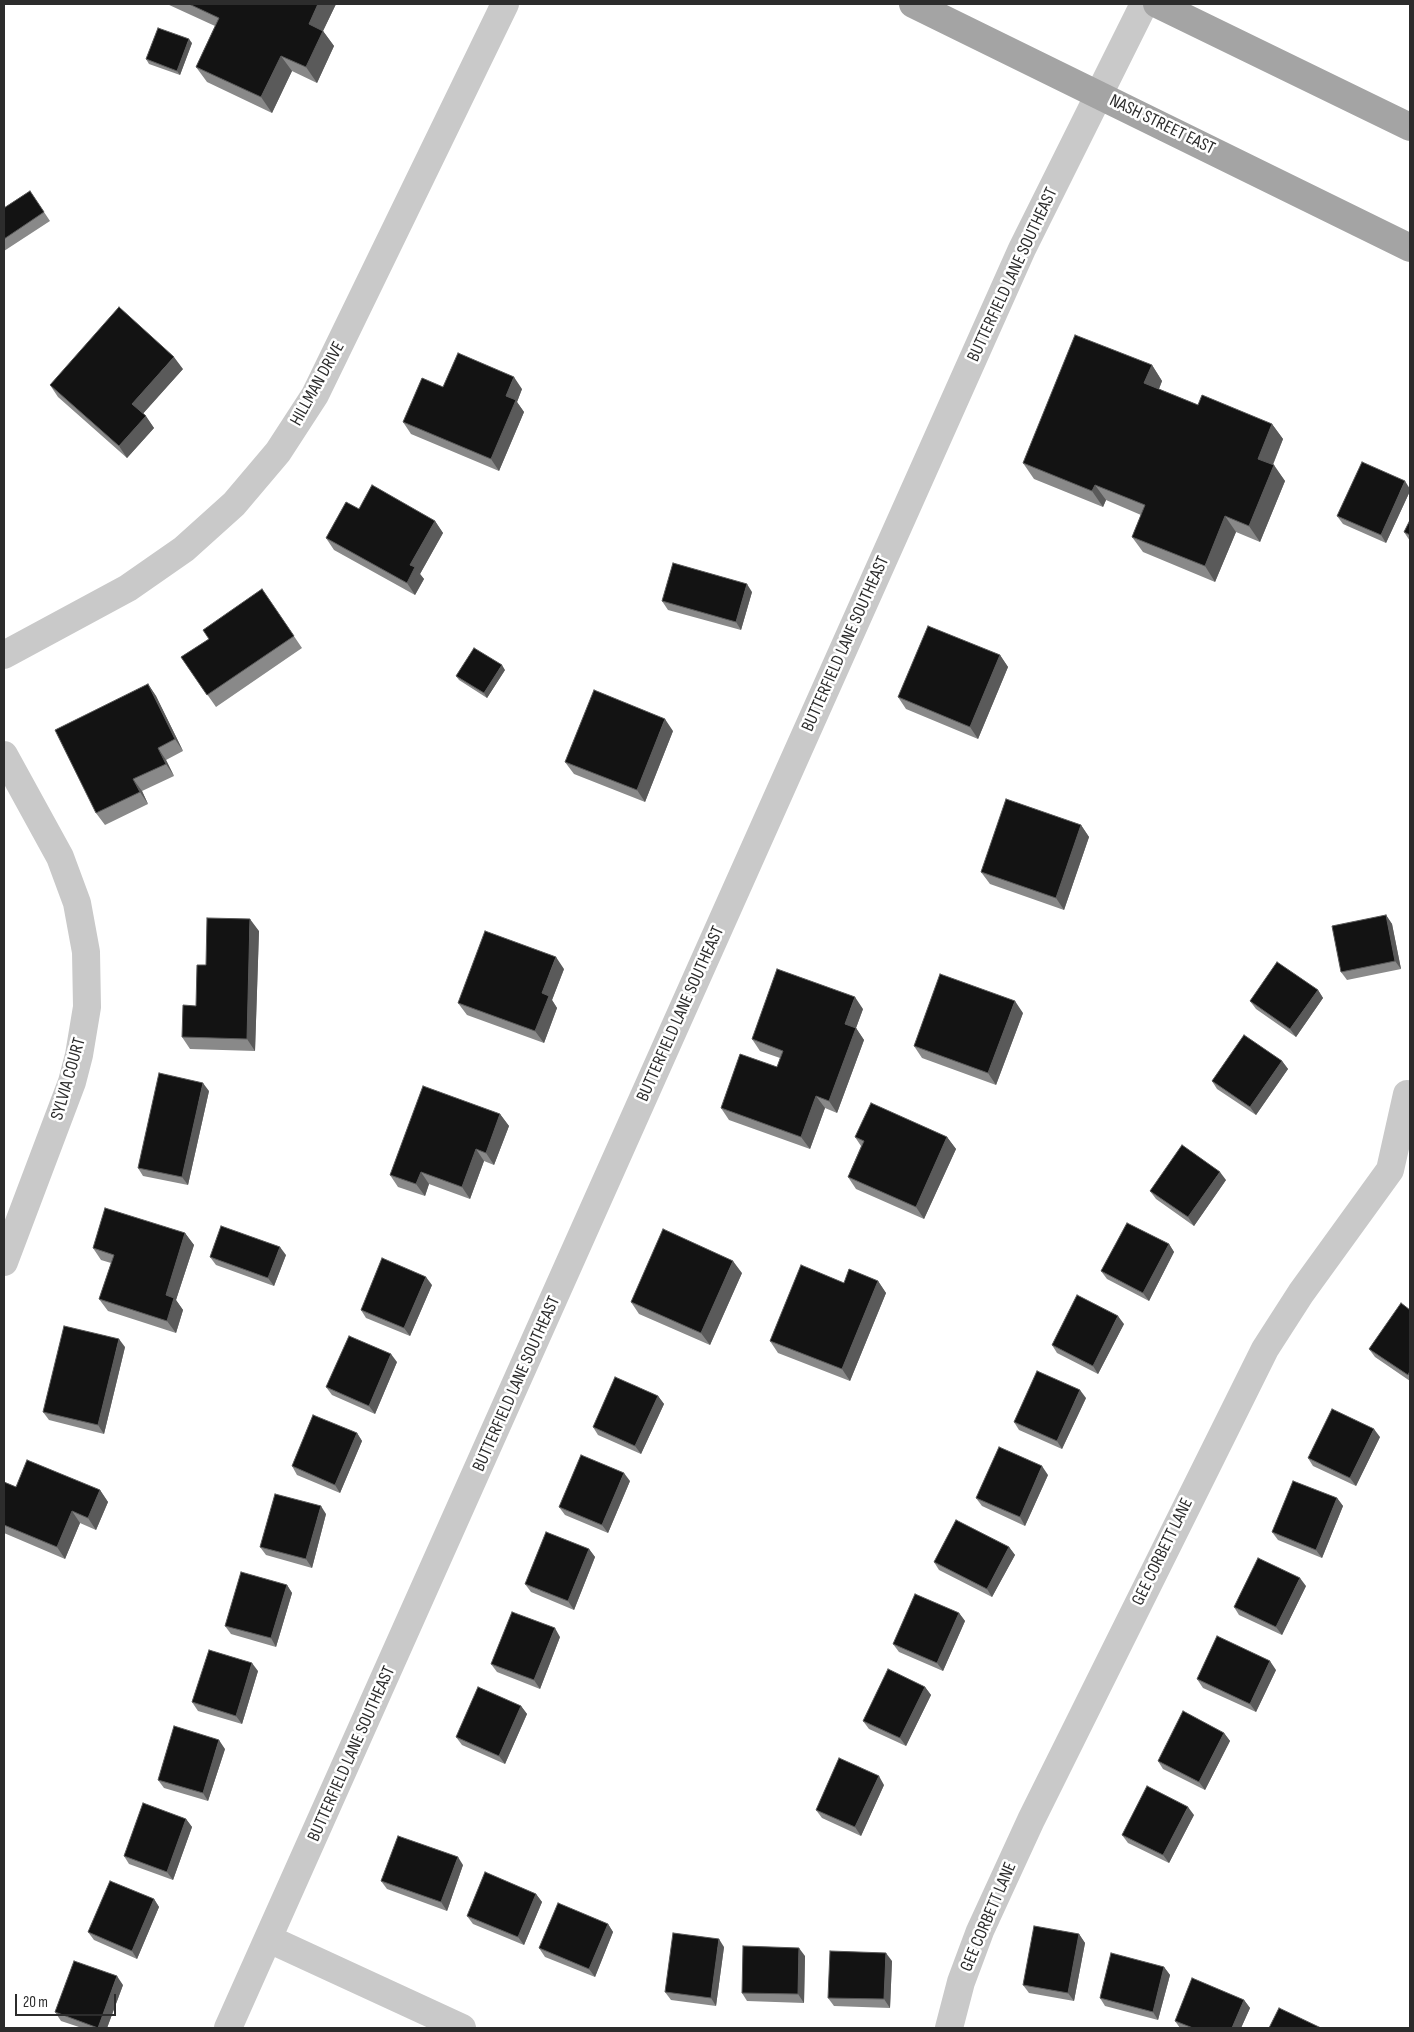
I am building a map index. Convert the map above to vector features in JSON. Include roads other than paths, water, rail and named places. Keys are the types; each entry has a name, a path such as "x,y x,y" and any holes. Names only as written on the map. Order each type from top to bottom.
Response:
{"main road":[{"name":"NASH STREET EAST","path":"913,4 1100,94 1410,248"},
{"path":"1158,4 1410,127"}],"street":[{"name":"HILLMAN DRIVE","path":"4,655 128,588 184,549 234,504 278,452 315,396 505,4"},
{"name":"BUTTERFIELD LANE SOUTHEAST","path":"228,2028 1022,249 1144,4"},
{"name":"SYLVIA COURT","path":"4,755 60,857 77,903 86,952 87,1007 79,1055 72,1082 4,1262"},
{"name":"GEE CORBETT LANE","path":"949,2028 961,1982 980,1931 1035,1811 1265,1349 1300,1293 1390,1170 1408,1094"},
{"path":"269,1939 462,2028"}]}
